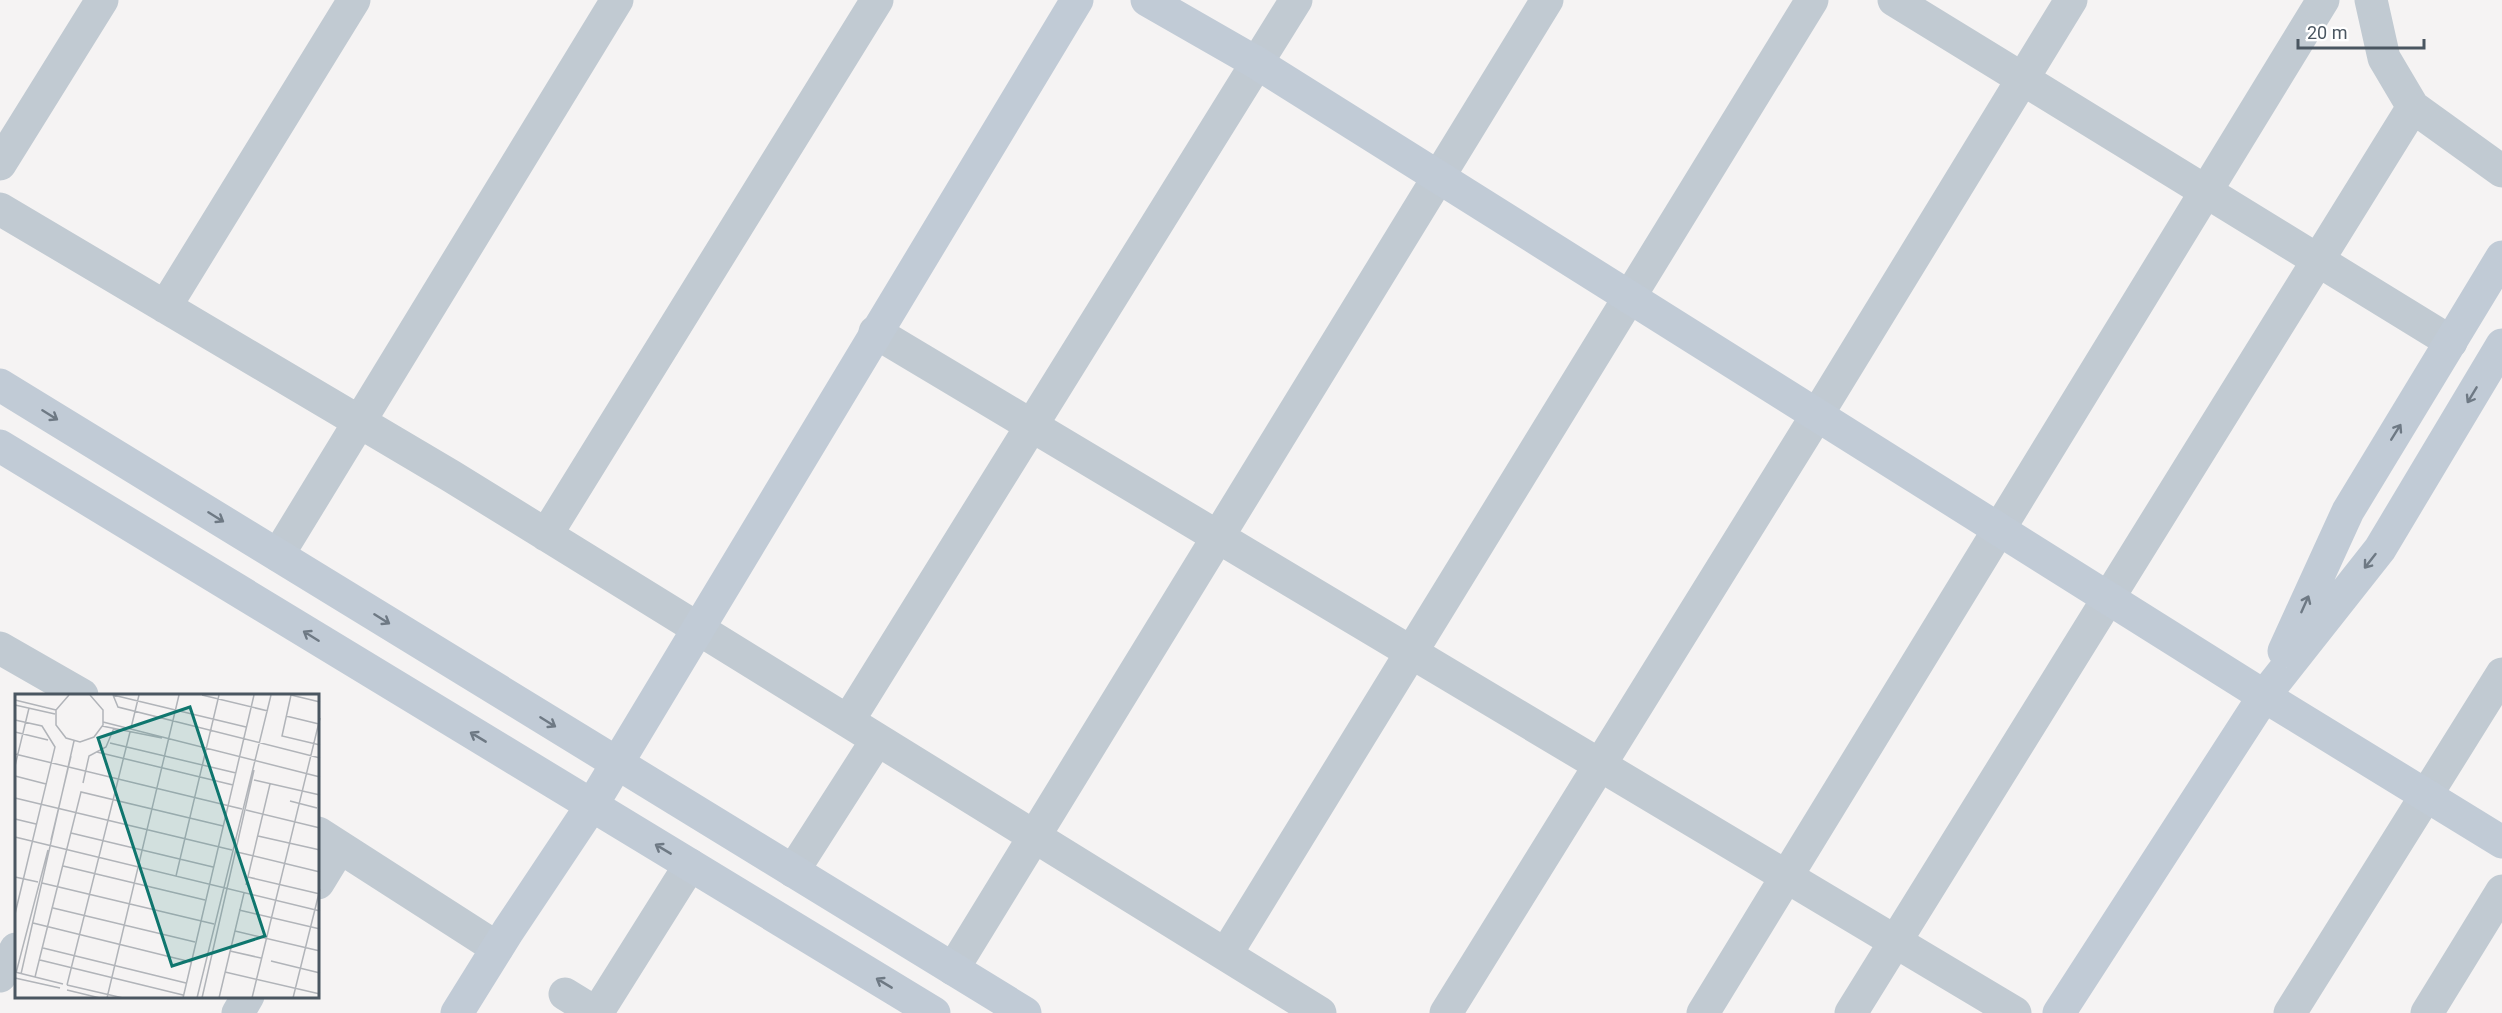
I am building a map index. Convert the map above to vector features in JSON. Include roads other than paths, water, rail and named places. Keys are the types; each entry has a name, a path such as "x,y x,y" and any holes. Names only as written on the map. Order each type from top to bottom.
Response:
{"street":[{"path":"0,164 102,0"},
{"path":"165,307 354,0"},
{"path":"278,555 617,0"},
{"path":"546,535 877,0"},
{"path":"457,1013 497,948 592,806 875,332 1077,0"},
{"path":"1147,0 1257,63 2264,696 2502,842"},
{"path":"848,721 1296,0"},
{"path":"953,969 1547,0"},
{"path":"1226,954 1812,0"},
{"path":"1894,0 2451,342"},
{"path":"1446,1013 2071,0"},
{"path":"1703,1013 2323,0"},
{"path":"2371,0 2384,58 2412,107 2502,171"},
{"path":"1851,1013 2412,107"},
{"path":"0,209 546,535 1320,1013"},
{"path":"2264,696 2348,511 2502,257"},
{"path":"875,332 2014,1013"},
{"path":"2059,1013 2264,696 2380,549 2499,358"},
{"path":"0,385 1024,1013"},
{"path":"0,446 690,865 925,1011"},
{"path":"0,648 80,694"},
{"path":"2290,1013 2502,674"},
{"path":"793,871 877,740"},
{"path":"320,875 329,840 497,948"},
{"path":"565,994 596,1013 690,865"},
{"path":"2427,1013 2502,891"},
{"path":"0,976 15,951"},
{"path":"238,1013 247,998"}]}
